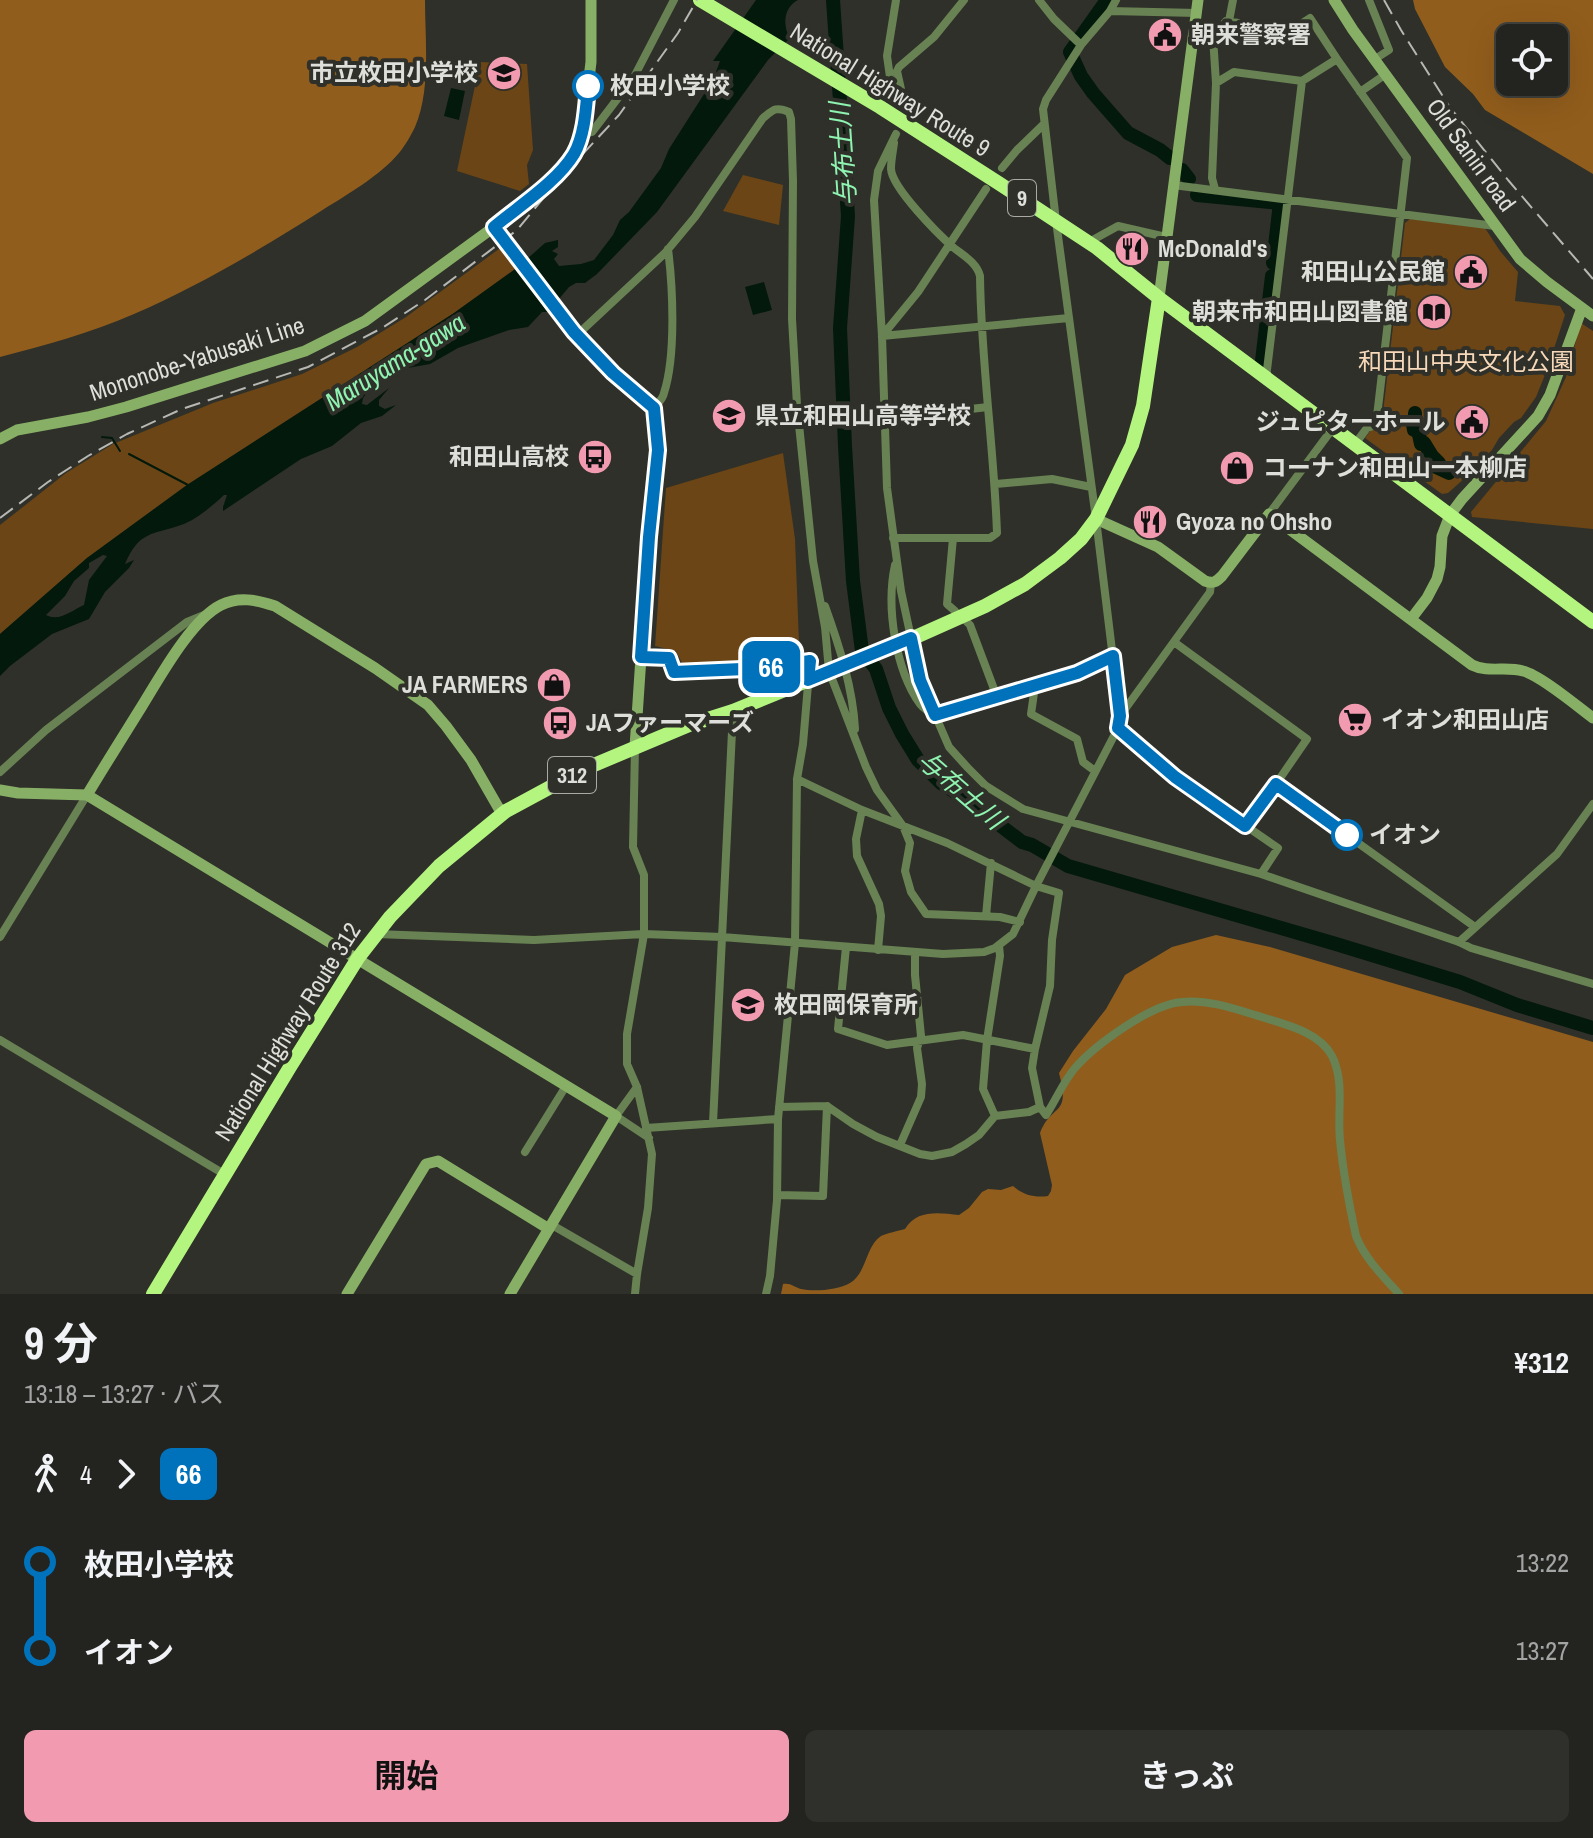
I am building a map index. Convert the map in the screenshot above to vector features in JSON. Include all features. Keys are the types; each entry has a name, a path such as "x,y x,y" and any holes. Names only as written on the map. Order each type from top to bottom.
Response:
{"highway":[{"name":"National Highway Route 9","path":"700,0 880,107 1088,242 1593,622"},
{"name":"National Highway Route 312","path":"153,1294 224,1174 375,934 439,866 502,814 582,770 635,747 733,711 985,606 1025,584 1081,539 1096,519 1132,445 1143,406 1159,298"}],"street":[{"name":"Mononobe-Yabusaki Line","path":"0,439 17,430 126,407 305,351 365,321 494,227 553,178 574,153 581,133 591,62 591,0"},
{"path":"581,133 592,132 634,77 674,0"},
{"path":"896,0 887,56 898,102 901,89 899,67 934,37 964,0"},
{"path":"1039,0 1081,45"},
{"path":"375,934 534,940 644,934 973,954 999,945 1013,934 1118,728 1120,716 1043,109 1081,45 1116,0"},
{"path":"1159,298 1198,0"},
{"path":"1229,21 1233,0"},
{"name":"Old Sanin road","path":"1334,0 1520,259 1593,316"},
{"path":"1369,0 1389,50 1375,59"},
{"path":"1110,11 1197,13"},
{"path":"1215,189 1212,178 1216,83 1213,37 1226,21 1296,27 1310,18 1407,158 1376,425 1367,428 1355,444"},
{"path":"1193,38 1213,37"},
{"path":"1216,83 1234,72 1302,81 1337,59"},
{"path":"1360,92 1386,74"},
{"path":"1266,378 1302,81"},
{"path":"576,334 668,249 695,217 763,118 775,108 789,112 793,181 792,319 797,405 813,561 833,670 866,767 877,790 903,826 910,843 905,871 911,892 926,914 1000,917 1020,922"},
{"path":"1002,168 1044,124"},
{"path":"893,538 990,538 997,533 996,484 980,326 978,268 949,244 913,206 894,179 891,168 896,134 878,171 874,200 887,488 893,538 897,559 907,640 920,680 949,747 986,786 1023,809 1261,874 1471,948 1593,984"},
{"path":"1173,185 1495,226"},
{"path":"882,336 918,292 986,189"},
{"path":"1088,242 1118,226 1166,237"},
{"path":"494,227 576,334 613,373 654,408 658,450 635,747 633,847 644,875 644,934 627,1034 627,1064 637,1087 652,1154 650,1194 635,1294"},
{"path":"654,408 664,397 672,332 668,249"},
{"path":"1411,619 1437,579 1442,536 1450,515 1538,416 1550,395 1582,308"},
{"path":"882,336 1069,318"},
{"path":"884,419 988,407"},
{"path":"1096,519 1158,547 1205,581 1217,582 1333,428"},
{"path":"996,484 1052,479 1091,487"},
{"path":"1269,514 1472,665 1480,669 1503,668 1531,673 1593,718"},
{"path":"953,538 947,604 955,611"},
{"path":"897,559 891,594 898,649 912,690 922,707 935,715 1077,673 1113,656"},
{"path":"1120,716 1210,592 1211,583"},
{"path":"818,587 836,636 854,712 855,736"},
{"path":"0,937 192,630 220,605 231,601 244,599 275,606 387,675 428,705 471,760 502,814"},
{"path":"0,772 46,730 187,622 208,614"},
{"path":"967,622 997,697"},
{"path":"1174,642 1307,739 1245,826"},
{"path":"641,657 669,658 674,672 767,668 810,661 797,779 795,943 778,1119 777,1195 766,1294"},
{"path":"1035,686 1031,714 1077,739 1083,762 1095,771"},
{"path":"713,1123 733,711"},
{"path":"1118,728 1175,777 1278,848 1261,874"},
{"path":"797,779 862,810 947,843 1036,886 1059,893 1052,940 1050,986 1032,1068 1040,1107 1046,1115 1068,1078 1095,1048 1125,1027 1180,1001 1214,1003 1278,1022 1316,1038 1328,1048 1340,1085 1340,1138 1356,1236 1368,1258 1399,1294"},
{"path":"1276,784 1475,927"},
{"path":"0,790 87,795 358,958 649,1139"},
{"path":"1459,942 1557,854 1593,804"},
{"path":"862,810 856,839 857,856 881,916 878,950"},
{"path":"986,916 991,863"},
{"path":"995,1116 983,1089 999,945"},
{"path":"846,947 838,1029 887,1045 963,1035 1035,1049"},
{"path":"900,1145 921,1097 917,1048 921,1036 915,952"},
{"path":"0,1040 224,1174"},
{"path":"525,1152 566,1086"},
{"path":"510,1294 616,1116 637,1087"},
{"path":"779,1107 827,1106 877,1137 932,1156 952,1152 979,1135 995,1116 1029,1112 1040,1107"},
{"path":"777,1195 823,1196 827,1106"},
{"path":"646,1128 778,1119"},
{"path":"347,1294 426,1164 438,1161 637,1274"}],"green space":[{"path":"480,62 527,64 533,150 527,165 529,184 520,191 457,171"},
{"path":"743,175 783,185 779,225 723,211"},
{"name":"和田山中央文化公園","path":"1410,219 1485,228 1518,272 1515,301 1560,306 1565,315 1536,397 1521,418 1499,438 1492,450 1465,478 1448,493 1442,494 1365,438 1371,430 1381,430 1405,223"},
{"path":"503,246 518,267 454,313 187,485 87,558 0,634 0,525 66,473 113,444 213,403 302,374 357,347 406,317"},
{"name":"和田山中央文化公園","path":"1581,323 1593,331 1593,529 1472,517 1471,512 1546,421 1566,377"},
{"path":"783,453 795,539 799,643 788,656 683,665 676,651 655,646 666,488"}],"shaded area":[{"path":"0,0 425,0 426,65 420,113 403,147 383,169 253,253 118,321 0,357"},
{"path":"1413,0 1593,0 1593,174 1485,110 1445,67"},
{"path":"1216,935 1270,947 1593,1042 1593,1294 781,1294 783,1284 819,1290 850,1283 860,1273 881,1236 905,1229 922,1215 959,1215 988,1189 1001,1190 1013,1186 1029,1195 1048,1196 1052,1185 1040,1133 1061,1104 1063,1097 1059,1073 1073,1051 1106,1009 1125,975 1172,947"}],"water":[{"name":"Maruyama-gawa","path":"756,0 798,0 790,7 786,17 790,38 768,60 657,212 597,274 585,283 569,287 548,312 542,312 528,327 509,330 458,348 430,364 387,369 363,398 362,404 367,405 389,388 379,400 379,406 385,409 396,405 382,416 361,423 332,446 301,459 223,511 227,495 187,523 141,540 125,564 134,560 129,568 105,592 89,619 52,634 0,676 0,634 87,558 187,485 454,313 518,267 545,243 558,240 558,247 552,251 558,254 554,259 559,266 594,260 620,220 661,168 669,149 713,80 720,61 713,61","holes":["107,556 89,580 84,605 60,616 46,615 89,568 89,563"]},
{"path":"451,88 465,91 459,120 444,116"},
{"path":"764,282 772,310 753,315 745,287"}],"waterway":[{"name":"与布土川","path":"833,0 848,216 840,328 853,581 862,651 876,669 889,708 918,760 941,783 1022,842 1068,866 1460,982 1517,1005 1593,1028"},
{"path":"1107,0 1070,52 1093,93 1128,133 1170,158"},
{"path":"1182,170 1189,179"},
{"path":"1197,195 1280,203 1273,263"},
{"path":"1262,361 1272,276"},
{"path":"1415,413 1414,430 1418,430 1421,444 1424,443 1439,463 1436,467 1449,473"},
{"path":"102,437 112,438 120,451"},
{"path":"129,454 188,485"}],"railway":[{"path":"0,518 48,482 127,434 182,409 308,367 382,328 425,300 517,230 619,115 678,33 697,0"},
{"path":"1384,0 1449,106 1593,279"}],"bus line":[{"name":"66","path":"588,86 583,124 574,153 553,178 494,227 574,332 613,373 654,408 658,450 641,657 669,658 674,672 767,668 810,661 808,680 911,638 920,680 935,715 1077,673 1113,656 1120,716 1118,728 1175,777 1245,826 1276,784 1347,835"}],"place":[{"name":"朝来警察署","path":"1165,35"},
{"name":"市立枚田小学校","path":"504,73"},
{"name":"枚田小学校","path":"588,86"},
{"name":"McDonald's","path":"1132,249"},
{"name":"和田山公民館","path":"1471,272"},
{"name":"朝来市和田山図書館","path":"1434,312"},
{"name":"県立和田山高等学校","path":"729,416"},
{"name":"ジュピターホール","path":"1472,422"},
{"name":"和田山高校","path":"595,457"},
{"name":"コーナン和田山一本柳店","path":"1237,468"},
{"name":"Gyoza no Ohsho","path":"1150,522"},
{"name":"JA FARMERS","path":"554,685"},
{"name":"イオン和田山店","path":"1355,720"},
{"name":"JAファーマーズ","path":"560,723"},
{"name":"イオン","path":"1347,835"},
{"name":"枚田岡保育所","path":"748,1005"}]}
